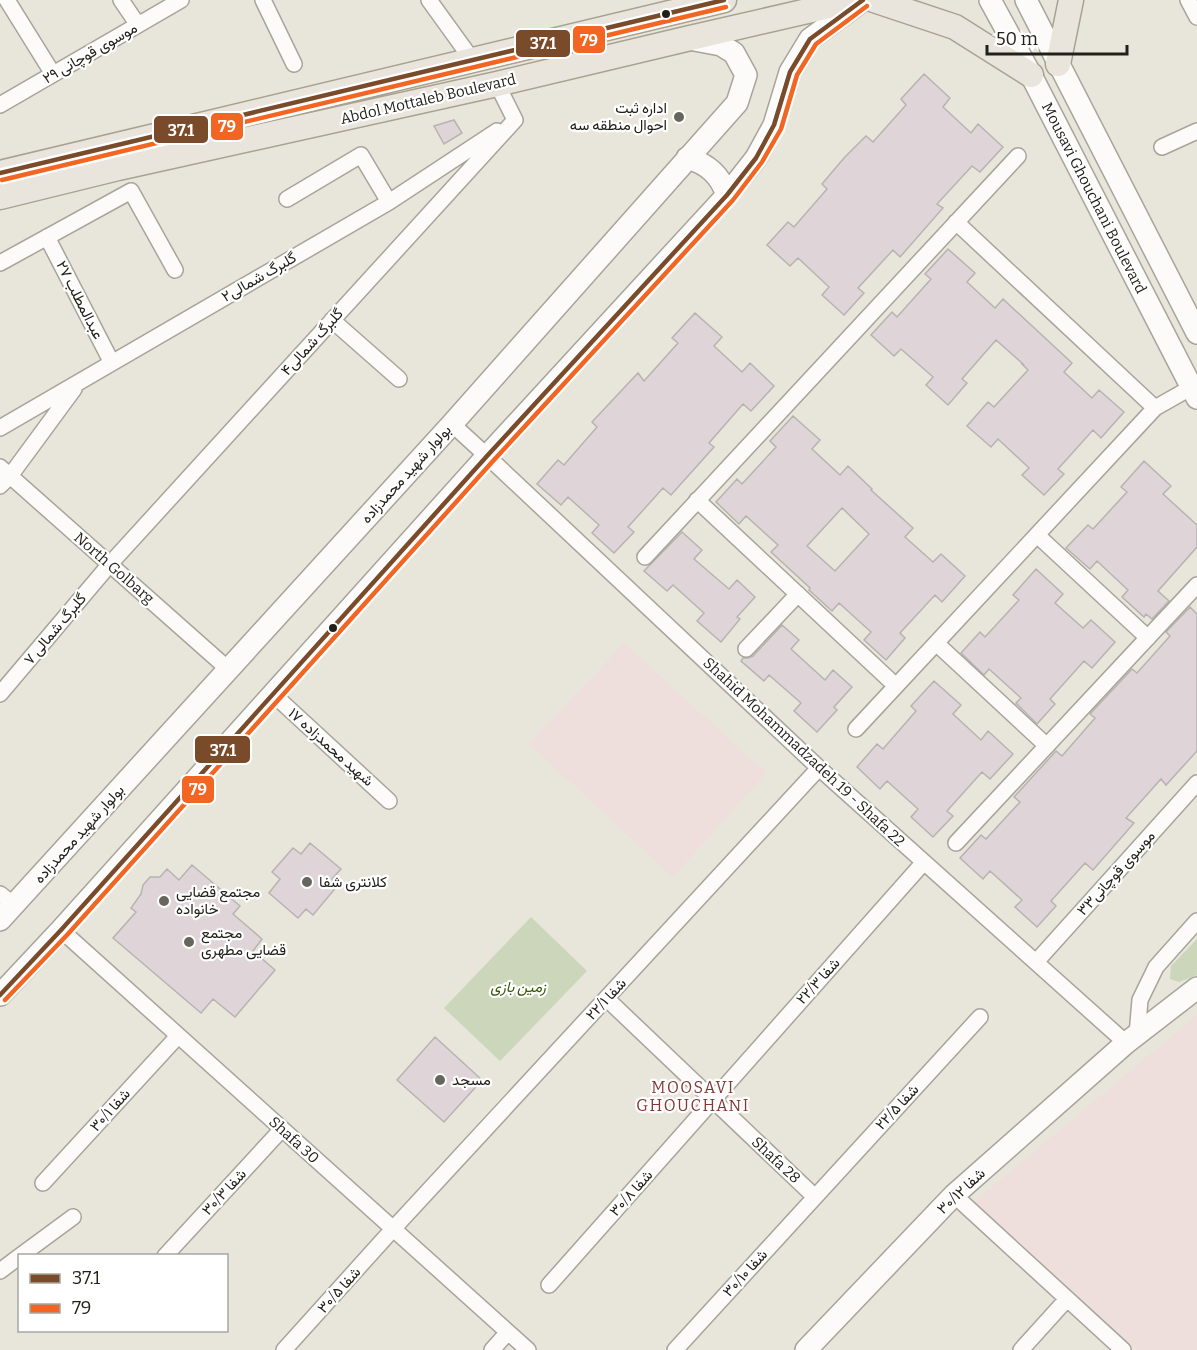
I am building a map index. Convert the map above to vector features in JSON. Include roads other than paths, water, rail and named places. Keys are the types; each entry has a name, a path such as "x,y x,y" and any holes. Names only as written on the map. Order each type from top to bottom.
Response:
{"main road":[{"name":"Abdol Mottaleb Boulevard","path":"0,173 723,0"},
{"name":"Abdol Mottaleb Boulevard","path":"0,197 855,0"},
{"path":"873,0 955,27 1031,75"},
{"path":"1058,64 1071,0"}],"street":[{"path":"7,0 53,74"},
{"path":"121,0 138,25"},
{"name":"موسوی قوچانی ۲۹","path":"0,105 181,0"},
{"path":"263,0 294,64"},
{"path":"429,0 473,61"},
{"path":"0,995 487,456 727,195 756,158 774,125 790,72 810,39 863,0"},
{"name":"Mousavi Ghouchani Boulevard","path":"990,0 1031,75 1194,393"},
{"name":"Mousavi Ghouchani Boulevard","path":"1026,0 1197,333"},
{"path":"1188,0 1197,17"},
{"name":"بولوار شهید محمدزاده","path":"5,906 228,669 452,424 737,103 746,75 734,53 721,45 686,39"},
{"path":"496,84 515,120"},
{"name":"گلبرگ شمالی۲","path":"0,428 389,202 515,120"},
{"name":"گلبرگ شمالی۴","path":"110,564 515,120"},
{"path":"1162,147 1197,131"},
{"path":"287,199 361,155 389,202"},
{"path":"645,556 1018,156"},
{"path":"687,158 709,167 723,184 727,195"},
{"path":"0,263 131,190 175,270"},
{"path":"1100,210 1128,198"},
{"path":"956,222 1155,408"},
{"name":"عبدالمطلب ۲۷","path":"47,237 112,363"},
{"path":"332,320 399,379"},
{"path":"3,477 80,382"},
{"path":"856,729 1155,408 1194,393"},
{"name":"Shahid Mohammadzadeh 19 - Shafa 22","path":"452,424 819,768 1036,962 1132,1039"},
{"name":"North Golbarg","path":"3,477 110,564 228,669"},
{"path":"698,500 896,686"},
{"path":"1037,535 1148,638"},
{"name":"گلبرگ شمالی ۷","path":"0,694 110,564"},
{"path":"956,843 1197,585"},
{"path":"746,649 798,594"},
{"path":"936,643 1047,746"},
{"name":"شهید محمدزاده ۱۷","path":"273,694 389,801"},
{"name":"۲۲/۱ شفا","path":"393,1229 819,768"},
{"name":"موسوی قوچانی۳۳","path":"1036,962 1197,783"},
{"name":"شفا ۲۲/۳","path":"713,1100 924,862"},
{"path":"1132,1039 1140,1000 1156,967 1197,921"},
{"name":"Shafa 30","path":"61,930 528,1350"},
{"name":"شفا ۳۰/۱۲","path":"806,1350 954,1196 1132,1039 1197,988"},
{"name":"Shafa 28","path":"607,999 815,1197"},
{"name":"شفا ۲۲/۵","path":"815,1197 980,1017"},
{"name":"شفا ۳۰/۱","path":"43,1184 178,1036"},
{"name":"شفا ۳۰/۸","path":"549,1285 713,1100"},
{"name":"۳۰/۳ شفا","path":"167,1254 282,1129"},
{"path":"954,1196 1123,1350"},
{"name":"شفا ۳۰/۱۰","path":"675,1350 815,1197"},
{"path":"23,1254 73,1217"},
{"name":"۳۰/۵ شفا","path":"284,1350 393,1229"},
{"path":"0,1271 18,1258"},
{"path":"1022,1350 1067,1299"},
{"path":"492,1350 508,1332"}],"place":[{"name":"اداره ثبت احوال منطقه سه","path":"679,117"},
{"name":"کلانتری شفا","path":"307,882"},
{"name":"مجتمع قضایی خانواده","path":"164,901"},
{"name":"مجتمع قضایی مطهری","path":"189,942"},
{"name":"مسجد","path":"440,1080"}],"district":[{"name":"MOOSAVI GHOUCHANI","path":"693,1096"}],"park label":[{"name":"زمین بازی","path":"518,987"}]}
